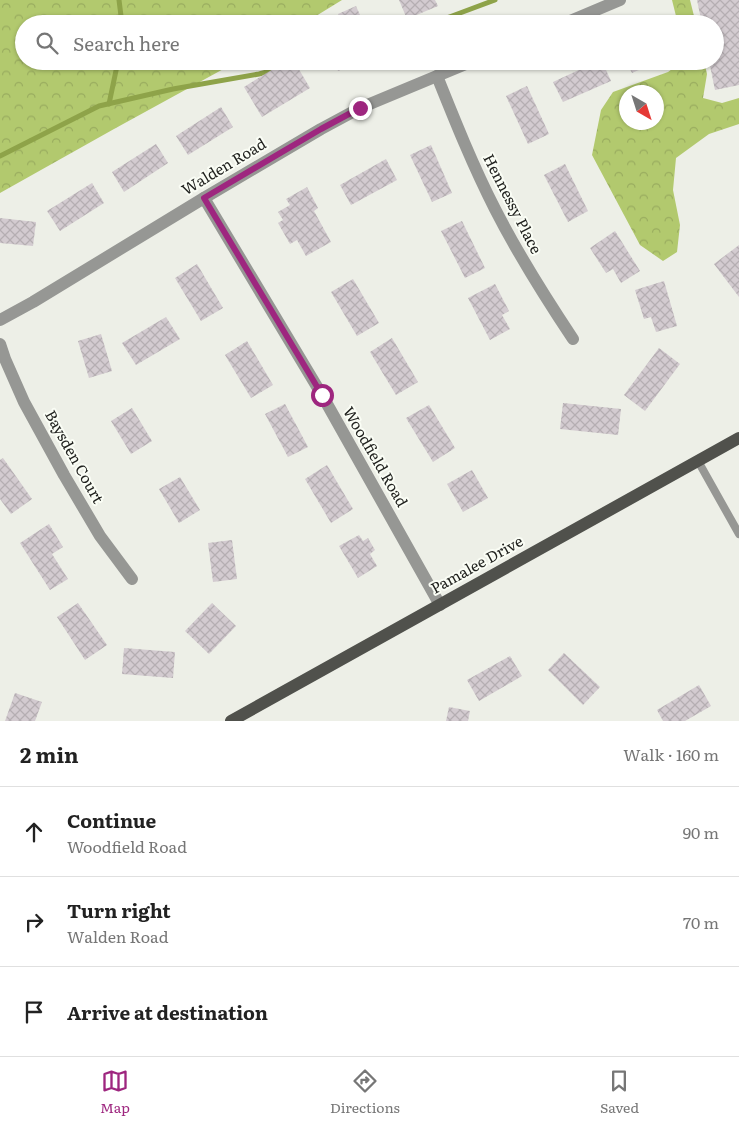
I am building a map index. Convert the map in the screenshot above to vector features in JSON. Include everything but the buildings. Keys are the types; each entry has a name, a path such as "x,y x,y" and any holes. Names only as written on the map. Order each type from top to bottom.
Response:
{"main road":[{"name":"Pamalee Drive","path":"231,721 739,438"}],"street":[{"path":"584,15 620,0"},
{"name":"Walden Road","path":"0,320 336,121 360,108 451,70"},
{"name":"Hennessy Place","path":"437,76 466,149 495,210 532,278 573,339"},
{"name":"Woodfield Road","path":"204,198 322,395 440,604"},
{"name":"Baysden Court","path":"0,344 24,402 64,475 100,536 132,579"}],"lane":[{"path":"698,461 739,534"}],"green space":[{"path":"0,0 342,0 318,15 15,15 15,70 222,70 0,193"},
{"path":"672,0 690,0 694,15 676,15"},
{"path":"671,70 706,70 703,98 722,103 739,98 739,124 709,134 676,158 673,190 680,225 677,252 663,261 640,245 592,155 601,110 613,92 619,90 619,130 664,130 664,85 632,85"}],"waterway":[{"path":"119,0 121,15"},
{"path":"454,15 495,0"},
{"path":"109,104 116,70"},
{"path":"0,156 99,106 173,89 275,70"}],"route":[{"path":"322,395 204,198 360,108"}]}
